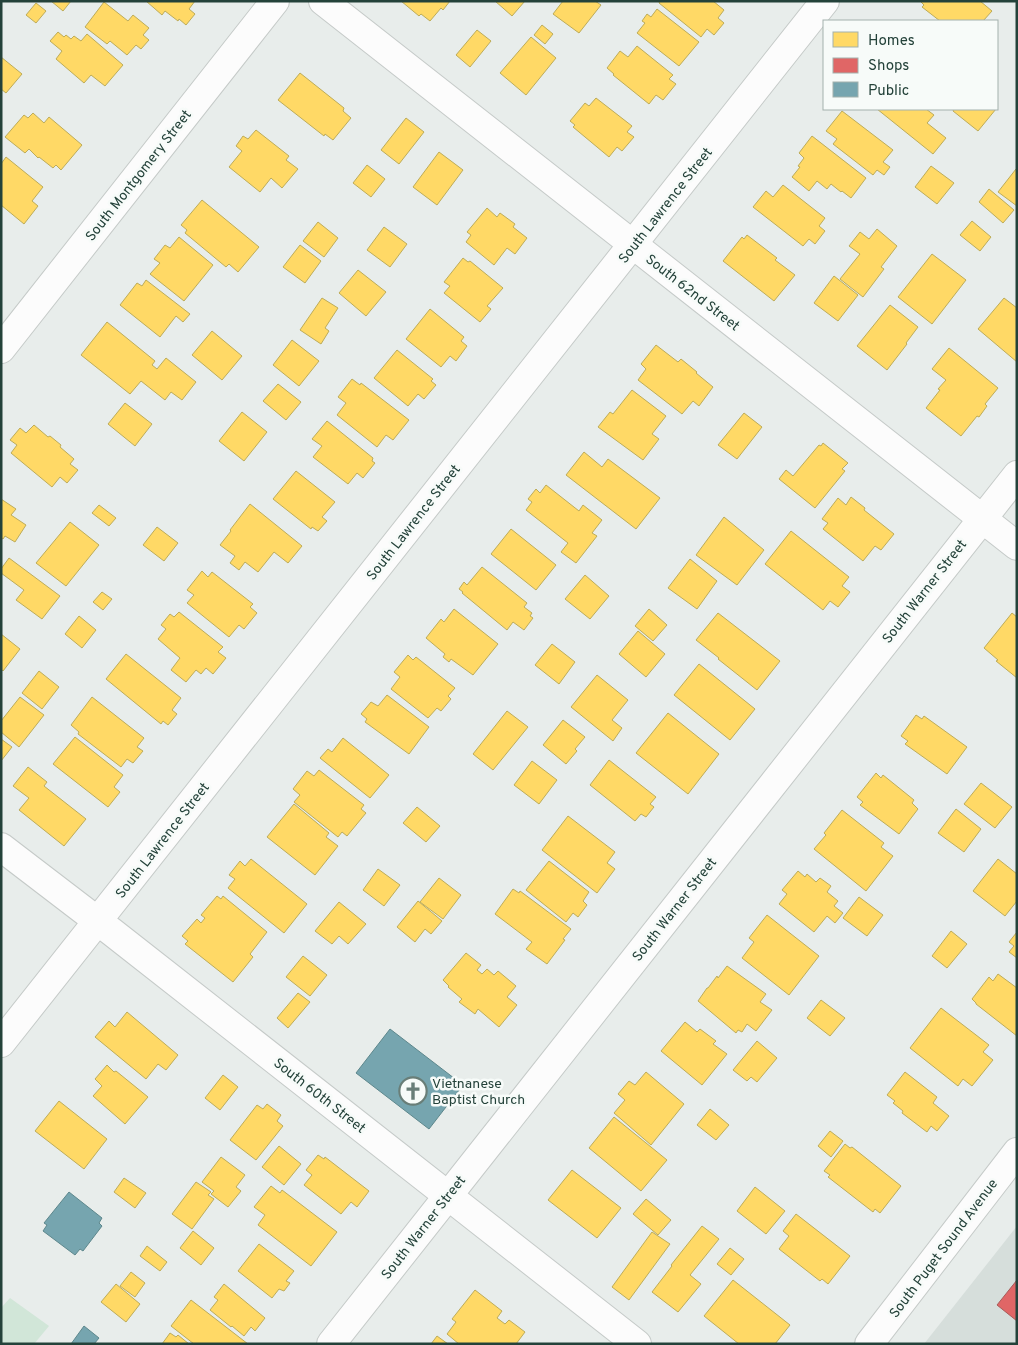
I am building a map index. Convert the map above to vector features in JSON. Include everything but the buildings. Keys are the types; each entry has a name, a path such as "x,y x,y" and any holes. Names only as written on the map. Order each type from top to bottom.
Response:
{"street":[{"name":"South Montgomery Street","path":"1,349 275,1"},
{"name":"South 62nd Street","path":"323,1 1017,546"},
{"name":"South Lawrence Street","path":"1,1043 825,1"},
{"name":"South Warner Street","path":"331,1344 1017,474"},
{"name":"South 60th Street","path":"1,847 637,1344"},
{"name":"South Puget Sound Avenue","path":"870,1344 1017,1152"}],"shaded area":[{"path":"1017,1226 1017,1344 924,1344"}],"green space":[{"path":"10,1298 49,1326 34,1344 1,1344 1,1308"}],"place":[{"name":"Vietnanese Baptist Church","path":"413,1091"}]}
